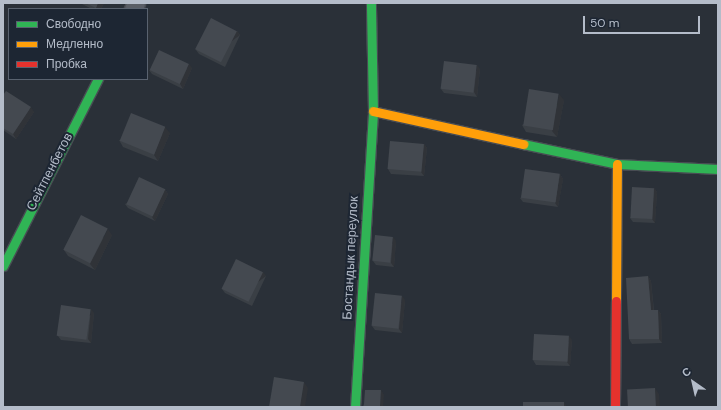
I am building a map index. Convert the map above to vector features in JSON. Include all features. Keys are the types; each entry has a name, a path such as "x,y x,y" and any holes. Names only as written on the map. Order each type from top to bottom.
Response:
{"street":[{"name":"Бостандык переулок","path":"355,407 373,112 371,3"},
{"name":"Сейтпенбетов","path":"3,266 97,80"},
{"path":"373,112 617,164 718,168"},
{"path":"615,407 617,164"}],"building":[{"path":"85,3 98,3 96,8"},
{"path":"211,18 237,31 221,62 195,49"},
{"path":"159,50 189,64 180,84 150,70"},
{"path":"444,61 477,65 473,93 441,89"},
{"path":"529,89 559,94 553,130 523,126"},
{"path":"6,91 31,107 13,134 3,128 3,95"},
{"path":"131,113 165,127 154,155 120,141"},
{"path":"390,141 424,144 421,172 388,169"},
{"path":"525,169 560,174 556,203 521,198"},
{"path":"139,177 165,189 153,216 126,204"},
{"path":"632,187 654,188 652,219 630,218"},
{"path":"81,215 108,229 90,263 63,250"},
{"path":"375,235 393,237 390,263 372,261"},
{"path":"236,259 263,272 248,302 222,289"},
{"path":"648,276 651,310 658,310 659,339 629,339 626,278"},
{"path":"375,293 402,296 398,329 372,326"},
{"path":"61,305 91,309 86,340 57,336"},
{"path":"534,334 569,336 568,362 533,360"},
{"path":"274,377 304,382 300,407 269,407"},
{"path":"655,388 656,407 628,407 627,389"},
{"path":"365,390 381,390 380,407 363,407"},
{"path":"523,402 564,402 564,407 523,407"}],"traffic: fast":[{"path":"355,407 373,111 371,3"},
{"path":"3,266 97,80"},
{"path":"523,144 617,164 718,169"}],"traffic: slow":[{"path":"373,111 523,144"},
{"path":"616,301 617,164"}],"traffic: jam":[{"path":"615,407 616,301"}]}
